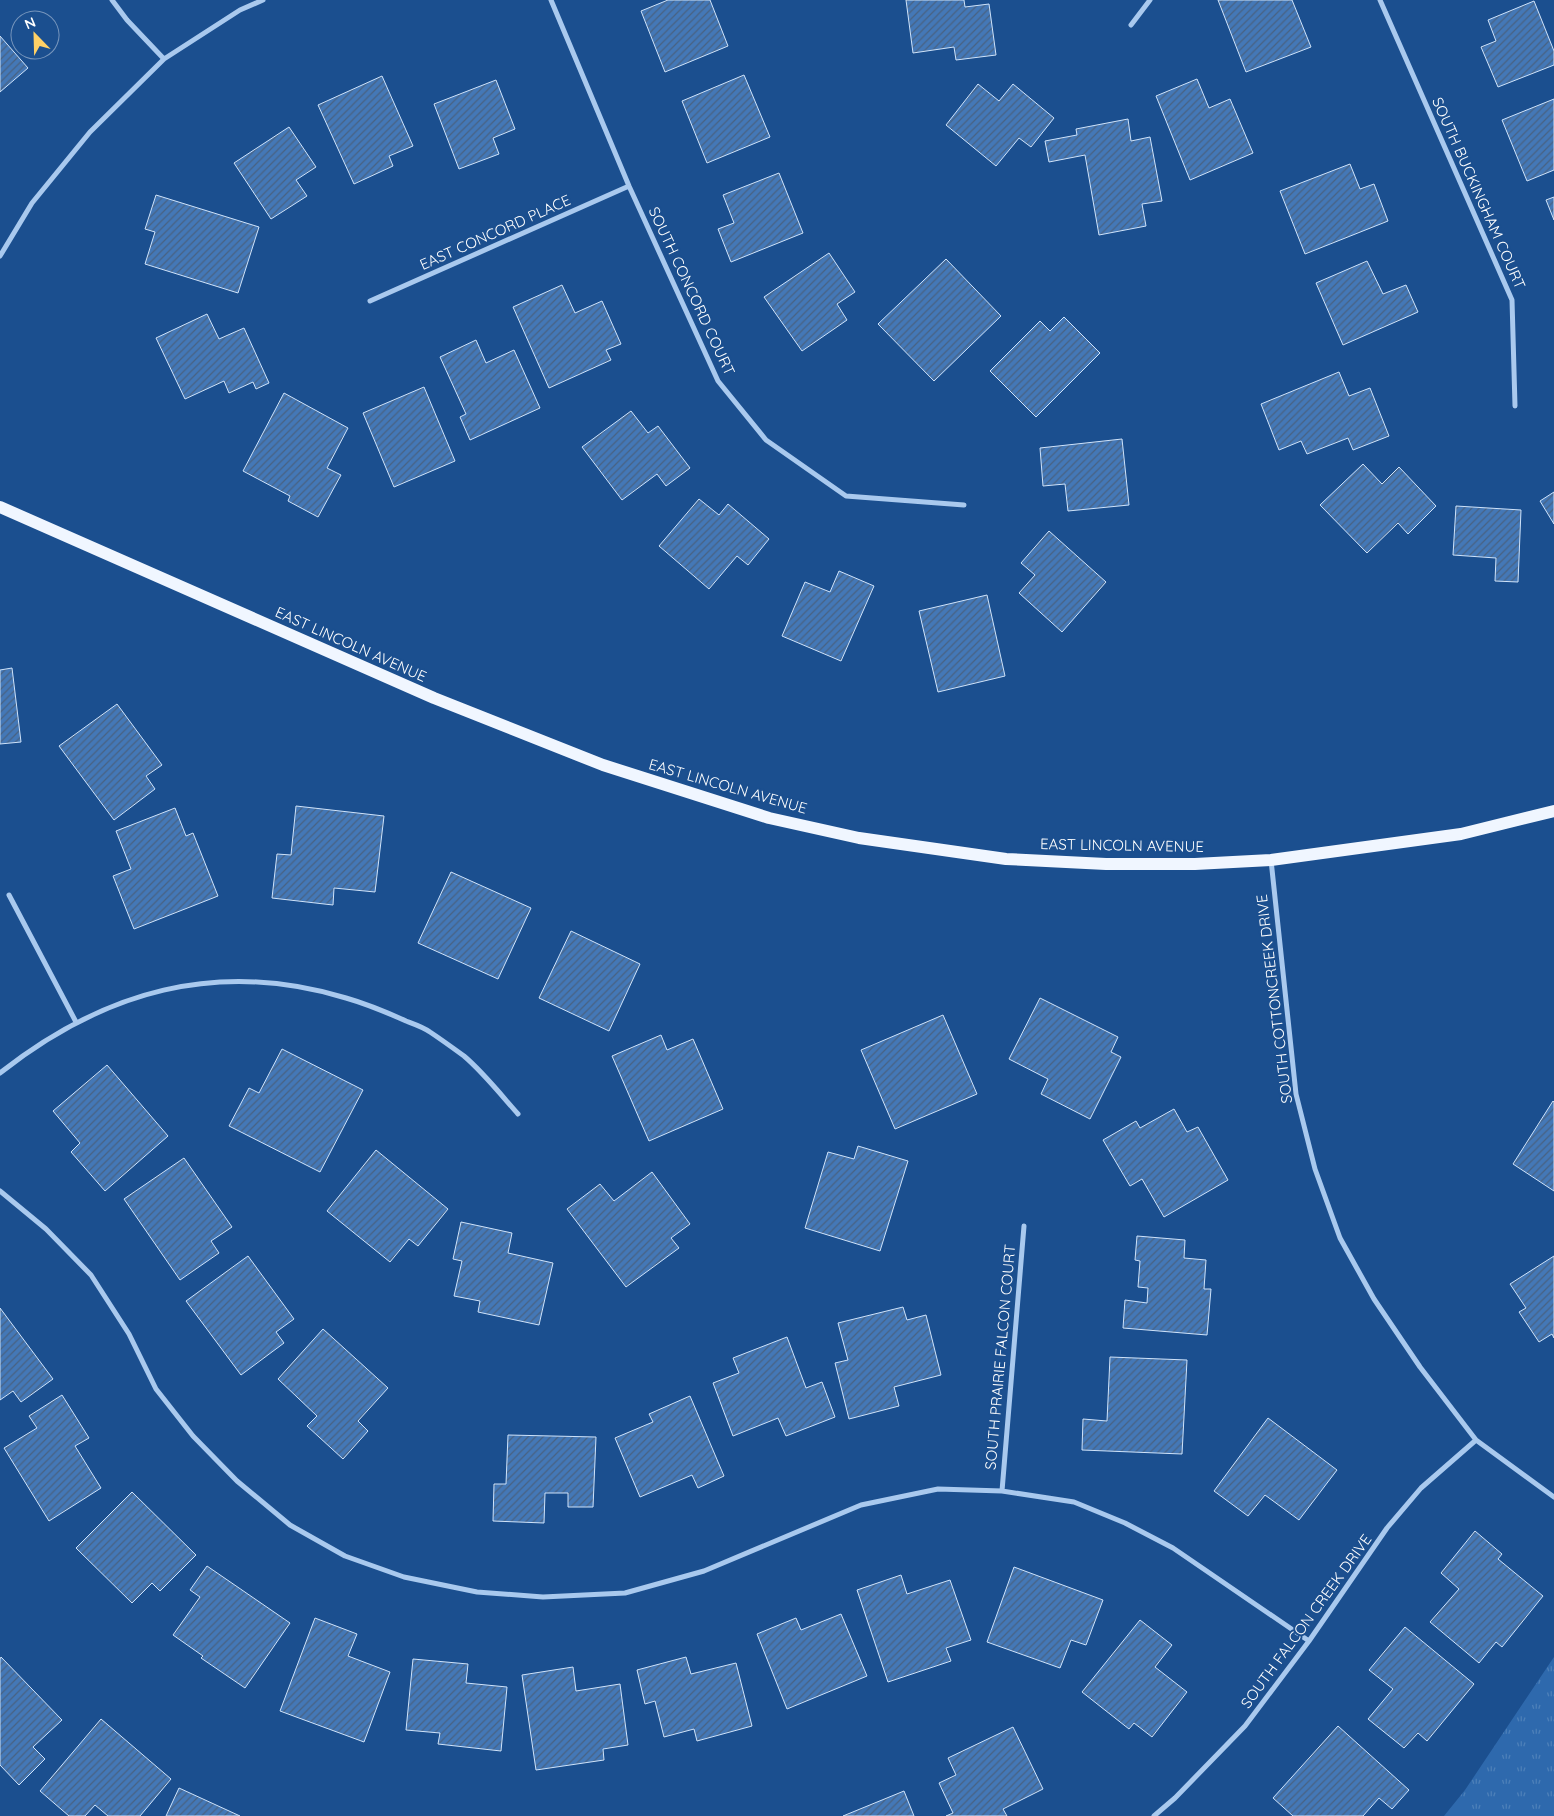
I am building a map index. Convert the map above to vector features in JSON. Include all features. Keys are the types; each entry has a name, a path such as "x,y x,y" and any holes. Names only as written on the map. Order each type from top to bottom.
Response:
{"main road":[{"name":"EAST LINCOLN AVENUE","path":"0,506 443,702 602,765 769,818 859,838 1006,858 1126,864 1195,864 1271,860 1461,834 1554,811"}],"street":[{"path":"112,0 127,20 164,59"},
{"path":"0,256 32,203 84,139 164,59 240,10 263,0"},
{"name":"SOUTH CONCORD COURT","path":"551,0 629,186 718,381 766,440 846,496 964,505"},
{"path":"1131,25 1150,0"},
{"name":"SOUTH BUCKINGHAM COURT","path":"1380,0 1512,300 1515,406"},
{"name":"EAST CONCORD PLACE","path":"370,301 629,186"},
{"name":"SOUTH COTTONCREEK DRIVE","path":"1271,860 1296,1094 1315,1169 1340,1238 1374,1299 1420,1367 1476,1440 1554,1497"},
{"path":"9,895 76,1022"},
{"path":"0,1073 29,1050 76,1022 133,998 194,984 252,981 319,990 371,1005 428,1031 465,1057 518,1114"},
{"path":"0,1191 46,1228 91,1275 129,1334 156,1389 193,1436 237,1481 290,1525 345,1556 404,1577 478,1592 543,1598 625,1592 704,1571 861,1505 938,1489 1002,1490 1074,1502 1125,1522 1173,1548 1310,1641"},
{"name":"SOUTH PRAIRIE FALCON COURT","path":"1002,1490 1024,1226"},
{"name":"SOUTH FALCON CREEK DRIVE","path":"1154,1816 1175,1798 1245,1726 1310,1641 1387,1528 1421,1488 1476,1440"}],"green space":[{"path":"1554,1657 1554,1816 1444,1816 1465,1790"}],"building":[{"path":"668,0 710,0 728,46 665,72 641,11"},
{"path":"906,0 964,0 965,7 989,4 996,55 956,60 954,47 913,53"},
{"path":"1218,0 1292,0 1311,47 1246,72"},
{"path":"1534,1 1554,51 1554,65 1498,87 1481,47 1496,41 1488,20"},
{"path":"0,36 10,47 10,60 21,60 28,68 0,92"},
{"path":"744,75 770,137 707,163 682,101"},
{"path":"382,76 413,146 389,156 393,166 354,184 318,105"},
{"path":"1197,79 1209,108 1230,99 1253,153 1190,180 1156,96"},
{"path":"496,80 515,129 493,138 499,154 459,169 434,104"},
{"path":"978,84 999,101 1013,84 1054,118 1031,147 1019,138 996,166 946,125"},
{"path":"1554,99 1554,170 1527,181 1502,120"},
{"path":"1128,119 1131,141 1150,137 1162,201 1142,204 1146,226 1099,235 1085,155 1049,162 1045,141 1077,135 1076,129"},
{"path":"289,127 316,167 296,180 307,196 271,219 234,163"},
{"path":"1350,164 1360,189 1374,184 1388,221 1305,254 1280,191"},
{"path":"779,173 803,233 731,262 718,229 734,223 723,195"},
{"path":"156,195 259,227 238,293 145,264 155,232 145,229"},
{"path":"1554,197 1554,220 1546,200"},
{"path":"829,253 855,292 837,304 847,320 802,351 764,297"},
{"path":"946,259 1001,316 934,381 878,324"},
{"path":"1367,261 1383,294 1406,285 1418,312 1343,345 1316,283"},
{"path":"562,285 575,313 602,301 621,344 606,350 611,360 549,388 513,307"},
{"path":"207,314 219,339 244,328 269,383 256,389 253,382 229,393 224,381 185,399 156,338"},
{"path":"1064,317 1100,353 1036,417 990,371 1040,321 1050,331"},
{"path":"476,340 486,363 514,350 540,408 470,440 460,417 466,414 440,357"},
{"path":"1339,372 1349,396 1370,388 1389,436 1353,450 1348,438 1307,454 1301,441 1279,450 1261,404"},
{"path":"424,387 455,461 394,487 363,413"},
{"path":"284,393 348,428 327,468 341,475 318,517 288,501 290,496 243,471"},
{"path":"631,411 648,433 658,426 690,468 666,486 657,474 622,500 582,447"},
{"path":"1122,439 1129,505 1068,511 1065,484 1043,486 1040,448"},
{"path":"1363,464 1382,484 1399,467 1436,506 1408,534 1398,523 1367,553 1320,505"},
{"path":"1554,492 1554,524 1540,501"},
{"path":"699,499 719,515 728,504 769,539 748,565 737,556 709,589 659,546"},
{"path":"1456,506 1521,510 1518,582 1495,581 1496,558 1453,555"},
{"path":"1049,531 1106,582 1062,632 1019,593 1035,575 1021,563"},
{"path":"839,571 874,586 841,661 782,636 805,582 830,592"},
{"path":"987,595 1005,676 938,692 919,611"},
{"path":"12,668 21,742 0,744 0,670"},
{"path":"117,704 162,765 146,776 155,789 114,820 59,746"},
{"path":"296,806 384,816 375,892 334,888 333,905 272,898 277,854 291,855"},
{"path":"175,808 186,836 193,833 218,896 134,929 113,876 131,869 116,831"},
{"path":"451,872 531,908 498,979 418,943"},
{"path":"571,931 640,964 609,1031 539,998"},
{"path":"1040,998 1118,1037 1111,1052 1121,1057 1090,1119 1041,1094 1048,1079 1009,1059"},
{"path":"943,1015 977,1094 895,1129 861,1050"},
{"path":"661,1035 667,1050 693,1039 723,1109 649,1141 612,1056"},
{"path":"282,1049 363,1090 320,1172 229,1126 249,1088 259,1093"},
{"path":"107,1065 168,1136 105,1191 71,1152 80,1143 53,1111"},
{"path":"1554,1102 1554,1191 1513,1164"},
{"path":"1174,1109 1187,1132 1198,1127 1228,1180 1164,1217 1142,1179 1130,1186 1103,1140 1136,1121 1140,1128"},
{"path":"858,1146 908,1161 880,1251 805,1228 828,1152 854,1159"},
{"path":"376,1150 448,1209 418,1246 409,1239 390,1262 327,1211"},
{"path":"184,1158 232,1227 211,1241 219,1253 180,1280 124,1199"},
{"path":"652,1172 690,1224 671,1238 679,1248 626,1287 567,1209 600,1184 614,1201"},
{"path":"461,1222 512,1233 508,1253 553,1263 539,1325 478,1312 480,1301 454,1296 462,1261 453,1259"},
{"path":"1137,1236 1185,1240 1184,1258 1206,1260 1204,1289 1211,1289 1207,1335 1123,1328 1125,1300 1147,1303 1148,1288 1138,1287 1140,1261 1135,1260"},
{"path":"248,1256 294,1319 276,1332 284,1343 241,1375 186,1301"},
{"path":"1554,1256 1554,1338 1552,1334 1539,1342 1519,1312 1526,1308 1510,1284"},
{"path":"903,1307 907,1320 926,1315 941,1375 894,1387 899,1406 849,1419 835,1363 848,1360 838,1323"},
{"path":"0,1308 53,1379 21,1402 13,1391 0,1400"},
{"path":"323,1329 388,1388 358,1421 368,1431 343,1459 307,1426 317,1416 278,1379"},
{"path":"787,1337 806,1388 822,1382 835,1417 786,1436 778,1418 733,1436 713,1383 739,1373 733,1358"},
{"path":"1110,1357 1187,1360 1182,1454 1082,1450 1083,1419 1107,1421"},
{"path":"62,1395 89,1438 75,1446 101,1488 49,1521 4,1448 37,1428 29,1416"},
{"path":"690,1396 724,1476 698,1488 692,1475 640,1497 615,1438 653,1422 649,1414"},
{"path":"1268,1418 1337,1470 1299,1520 1265,1495 1248,1516 1214,1491"},
{"path":"508,1435 596,1437 593,1507 568,1507 568,1493 545,1493 544,1523 493,1521 494,1484 506,1484"},
{"path":"132,1492 196,1555 160,1591 152,1583 132,1603 76,1548"},
{"path":"1475,1531 1502,1554 1498,1559 1543,1596 1502,1647 1496,1642 1479,1663 1430,1622 1459,1589 1441,1573"},
{"path":"207,1566 290,1623 245,1688 201,1658 203,1656 173,1635 200,1597 190,1590"},
{"path":"1014,1567 1103,1600 1086,1645 1071,1640 1060,1668 987,1642"},
{"path":"901,1575 907,1594 950,1580 971,1640 946,1648 951,1661 888,1682 857,1590"},
{"path":"841,1614 867,1676 787,1709 757,1634 796,1618 801,1630"},
{"path":"315,1618 357,1634 348,1656 390,1672 364,1742 280,1711"},
{"path":"1140,1620 1172,1645 1155,1667 1187,1692 1152,1737 1134,1723 1129,1729 1082,1692"},
{"path":"1405,1627 1474,1684 1427,1741 1418,1733 1404,1748 1368,1719 1393,1689 1369,1670"},
{"path":"1,1657 62,1720 33,1747 45,1759 19,1785 0,1765"},
{"path":"686,1657 691,1674 736,1663 752,1726 697,1741 694,1729 664,1737 655,1701 645,1704 637,1670"},
{"path":"413,1659 468,1664 466,1683 507,1687 501,1751 438,1744 440,1733 406,1730"},
{"path":"573,1667 576,1691 620,1684 628,1745 603,1749 604,1760 536,1770 522,1675"},
{"path":"101,1719 171,1779 140,1816 108,1816 95,1805 85,1816 69,1816 40,1791"},
{"path":"1338,1726 1409,1790 1392,1809 1379,1798 1363,1816 1293,1816 1273,1798"},
{"path":"1013,1727 1043,1789 1003,1809 1007,1816 946,1816 953,1813 939,1783 956,1775 948,1758"},
{"path":"179,1788 240,1816 166,1816"},
{"path":"904,1791 914,1816 843,1816"}]}
